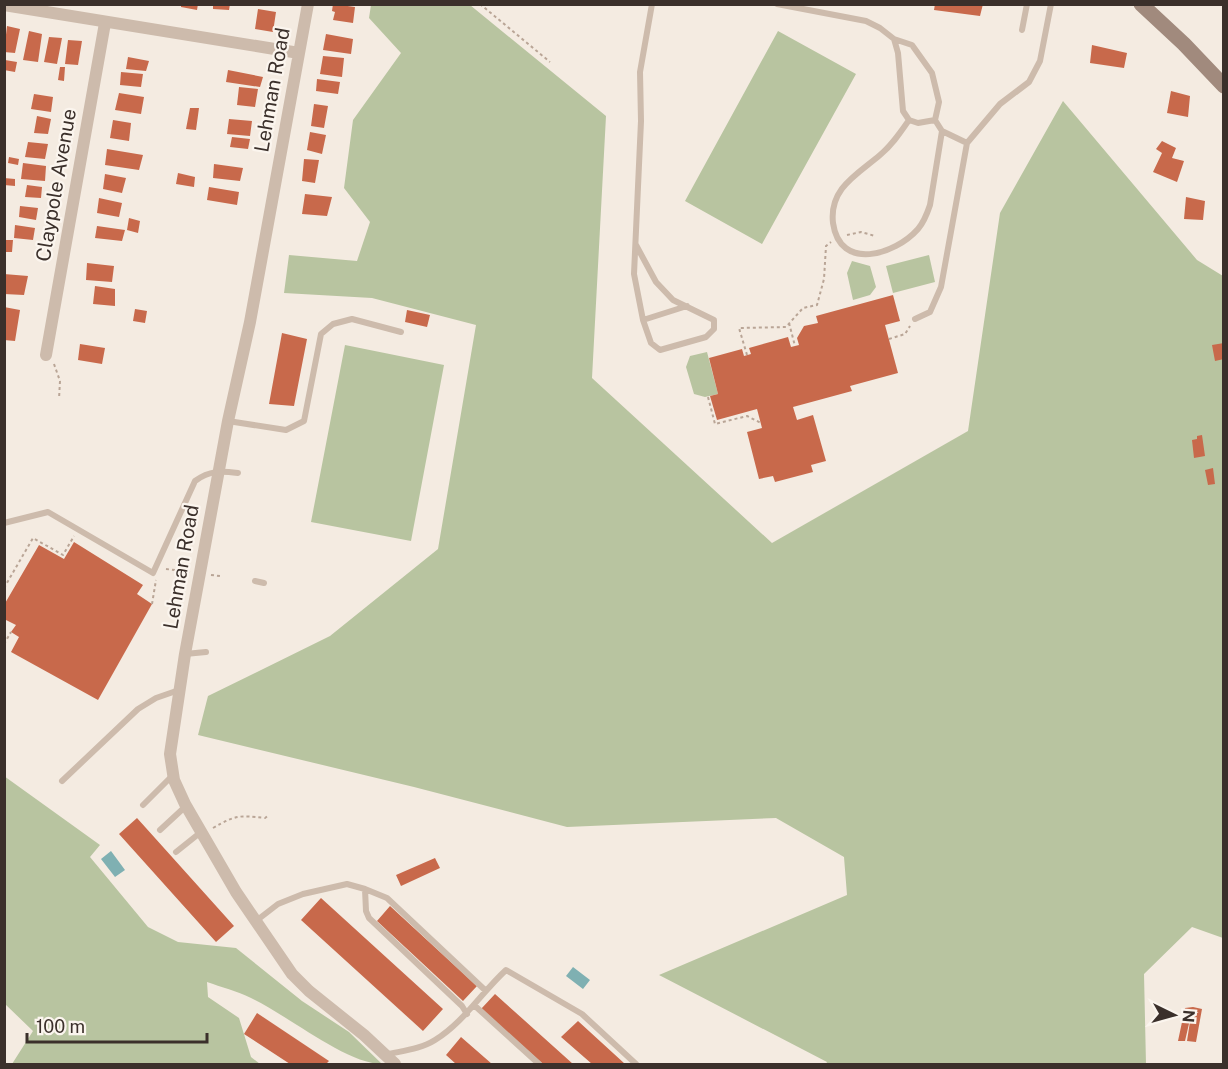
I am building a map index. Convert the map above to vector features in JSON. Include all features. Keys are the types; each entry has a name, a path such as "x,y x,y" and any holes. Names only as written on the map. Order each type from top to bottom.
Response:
{"street":[{"name":"Lehman Road","path":"308,4 250,322 228,421 185,654 170,754 173,775 186,806 255,921 292,974 395,1065"},
{"path":"1141,4 1224,86"},
{"path":"4,5 299,53"},
{"name":"Claypole Avenue","path":"49,358 105,23"}],"lane":[{"path":"777,4 867,21 894,39 912,45 932,73 939,102 935,120 942,131 967,143"},
{"path":"1022,30 1027,4"},
{"path":"915,319 930,312 940,287 967,143 1000,104 1029,82 1040,61 1051,4"},
{"path":"636,245 656,282 673,300 714,320 714,329 706,337 660,350 651,343 643,320 634,274 641,121 640,72 652,6"},
{"path":"894,39 898,53 903,111 909,120 918,123 935,120"},
{"path":"909,120 895,140 849,178 839,192 834,205 833,222 838,239 849,250 860,255 871,255 883,251 911,236 920,227 930,205 942,131"},
{"path":"643,320 687,306"},
{"path":"228,421 286,430 304,421 321,334 333,324 352,320 401,332"},
{"path":"4,522 48,512 153,573 195,481 205,474 219,471 238,473"},
{"path":"255,581 264,583"},
{"path":"185,654 206,652"},
{"path":"63,781 138,709 156,698 179,690"},
{"path":"142,805 173,775"},
{"path":"160,830 186,806"},
{"path":"176,852 202,833"},
{"path":"255,921 278,904 303,894 347,884 365,889 390,901 486,992"},
{"path":"365,889 366,911 369,918 462,1005 467,1014"},
{"path":"385,1055 434,1041 467,1014 506,970 582,1014 636,1065"},
{"path":"474,1005 539,1065"}],"path":[{"path":"480,4 550,62"},
{"path":"846,235 861,232 875,236"},
{"path":"747,355 739,327 786,327 803,309 817,305 824,279 826,246 834,240"},
{"path":"889,339 905,334 915,319"},
{"path":"789,322 795,346"},
{"path":"49,358 60,381 59,399"},
{"path":"708,397 715,424 747,416 760,423"},
{"path":"4,588 33,538 63,555 78,529"},
{"path":"158,567 191,572"},
{"path":"208,574 220,576"},
{"path":"152,604 156,577"},
{"path":"4,644 11,632"},
{"path":"202,833 239,815 265,818 269,815"}],"green space":[{"path":"371,5 470,5 606,116 592,378 772,543 968,431 1000,213 1063,101 1197,260 1223,276 1223,938 1192,927 1144,974 1146,1064 826,1064 827,1062 659,975 847,895 844,857 776,818 567,827 198,735 208,696 330,636 438,549 476,325 372,298 284,293 289,255 357,261 370,222 344,188 353,120 401,53 369,18"},
{"path":"778,31 856,74 762,244 685,201"},
{"path":"929,255 935,282 893,293 886,266"},
{"path":"852,261 870,266 876,287 870,295 853,300 847,273"},
{"path":"345,345 444,365 411,541 311,522"},
{"path":"707,352 718,394 705,397 694,394 686,367 690,356"},
{"path":"4,776 100,845 90,857 148,927 178,942 236,948 302,1001 349,1032 382,1064 367,1062 351,1056 265,1005 235,991 207,982 208,997 239,1018 251,1057 260,1064 12,1064 33,1031 5,1004"}],"water":[{"path":"111,851 125,870 115,877 101,859"},
{"path":"573,967 590,980 583,989 566,976"}],"building":[{"path":"181,4 198,4 197,10 181,7"},
{"path":"213,4 230,4 229,10 213,9"},
{"path":"333,4 355,7 353,23 333,20 335,12 332,11"},
{"path":"935,4 983,4 980,16 934,10"},
{"path":"258,9 276,12 273,32 255,29"},
{"path":"7,26 20,29 15,53 4,52"},
{"path":"29,31 42,34 38,62 23,60"},
{"path":"326,34 353,39 351,54 323,50"},
{"path":"49,37 62,38 57,64 44,62"},
{"path":"68,40 82,41 78,65 65,64"},
{"path":"1092,45 1127,53 1124,68 1090,63"},
{"path":"323,56 344,58 342,77 320,74"},
{"path":"128,57 149,61 146,71 126,69"},
{"path":"5,60 17,62 15,72 4,70"},
{"path":"60,67 65,67 64,81 58,80"},
{"path":"228,70 263,77 260,87 226,82"},
{"path":"121,72 143,74 141,87 120,85"},
{"path":"317,79 340,82 338,94 316,91"},
{"path":"239,87 258,89 255,107 237,105"},
{"path":"1171,91 1190,96 1188,117 1167,113"},
{"path":"119,93 144,97 141,114 115,110"},
{"path":"34,94 53,97 51,112 31,109"},
{"path":"314,104 328,106 324,128 311,126"},
{"path":"190,108 199,108 196,130 186,129"},
{"path":"37,116 51,119 48,134 34,133"},
{"path":"229,119 252,121 250,136 227,134"},
{"path":"113,120 131,123 129,141 110,138"},
{"path":"310,132 326,135 322,154 307,150"},
{"path":"232,137 250,139 248,149 230,147"},
{"path":"1162,141 1176,148 1172,158 1184,161 1177,182 1153,172 1162,153 1156,149"},
{"path":"28,142 48,144 45,159 25,157"},
{"path":"107,149 143,155 139,170 105,165"},
{"path":"9,157 19,159 18,165 8,163"},
{"path":"304,159 319,160 315,183 302,181"},
{"path":"23,163 46,166 45,181 21,179"},
{"path":"214,164 243,168 240,181 213,178"},
{"path":"178,173 195,177 194,187 176,184"},
{"path":"105,174 126,178 122,193 103,189"},
{"path":"4,178 15,179 15,186 4,185"},
{"path":"27,185 42,187 41,198 25,197"},
{"path":"209,187 239,192 237,205 207,200"},
{"path":"305,194 332,197 327,216 302,214"},
{"path":"1186,197 1205,201 1203,220 1184,219"},
{"path":"99,198 122,203 119,217 97,213"},
{"path":"20,206 38,208 36,220 19,217"},
{"path":"129,218 140,221 138,233 127,230"},
{"path":"15,225 35,228 33,240 14,238"},
{"path":"97,226 125,230 122,241 95,238"},
{"path":"4,240 13,240 12,252 4,252"},
{"path":"87,263 114,266 112,282 86,280"},
{"path":"4,274 28,276 24,295 4,294"},
{"path":"95,286 115,289 115,306 93,304"},
{"path":"893,295 900,321 885,325 898,373 850,386 852,391 793,407 797,420 813,415 826,461 811,465 813,472 775,482 773,476 759,479 747,432 762,428 757,409 717,420 710,396 718,394 709,358 742,349 744,356 751,354 749,348 788,337 791,347 799,345 797,338 804,326 818,323 816,316"},
{"path":"4,307 20,310 15,341 4,340"},
{"path":"135,309 147,311 145,323 133,321"},
{"path":"407,310 430,315 427,327 405,322"},
{"path":"282,333 307,339 294,406 269,404"},
{"path":"1224,343 1224,359 1215,361 1212,345"},
{"path":"80,344 105,348 102,364 78,360"},
{"path":"1202,435 1205,456 1194,458 1192,440"},
{"path":"1213,468 1215,484 1208,485 1205,470"},
{"path":"74,542 143,585 137,594 152,604 98,700 11,652 19,637 11,632 16,625 4,619 4,605 39,545 64,559"},
{"path":"137,818 234,926 216,942 119,834"},
{"path":"435,858 440,868 401,886 396,875"},
{"path":"321,898 443,1009 423,1031 301,920"},
{"path":"390,906 477,986 463,1001 377,921"},
{"path":"495,994 573,1064 543,1064 481,1009"},
{"path":"1185,1008 1202,1009 1196,1042 1187,1041 1191,1015 1185,1041 1178,1041"},
{"path":"257,1013 329,1061 326,1064 290,1064 244,1034"},
{"path":"578,1021 625,1064 592,1064 561,1037"},
{"path":"461,1037 492,1064 456,1064 446,1055"}]}
